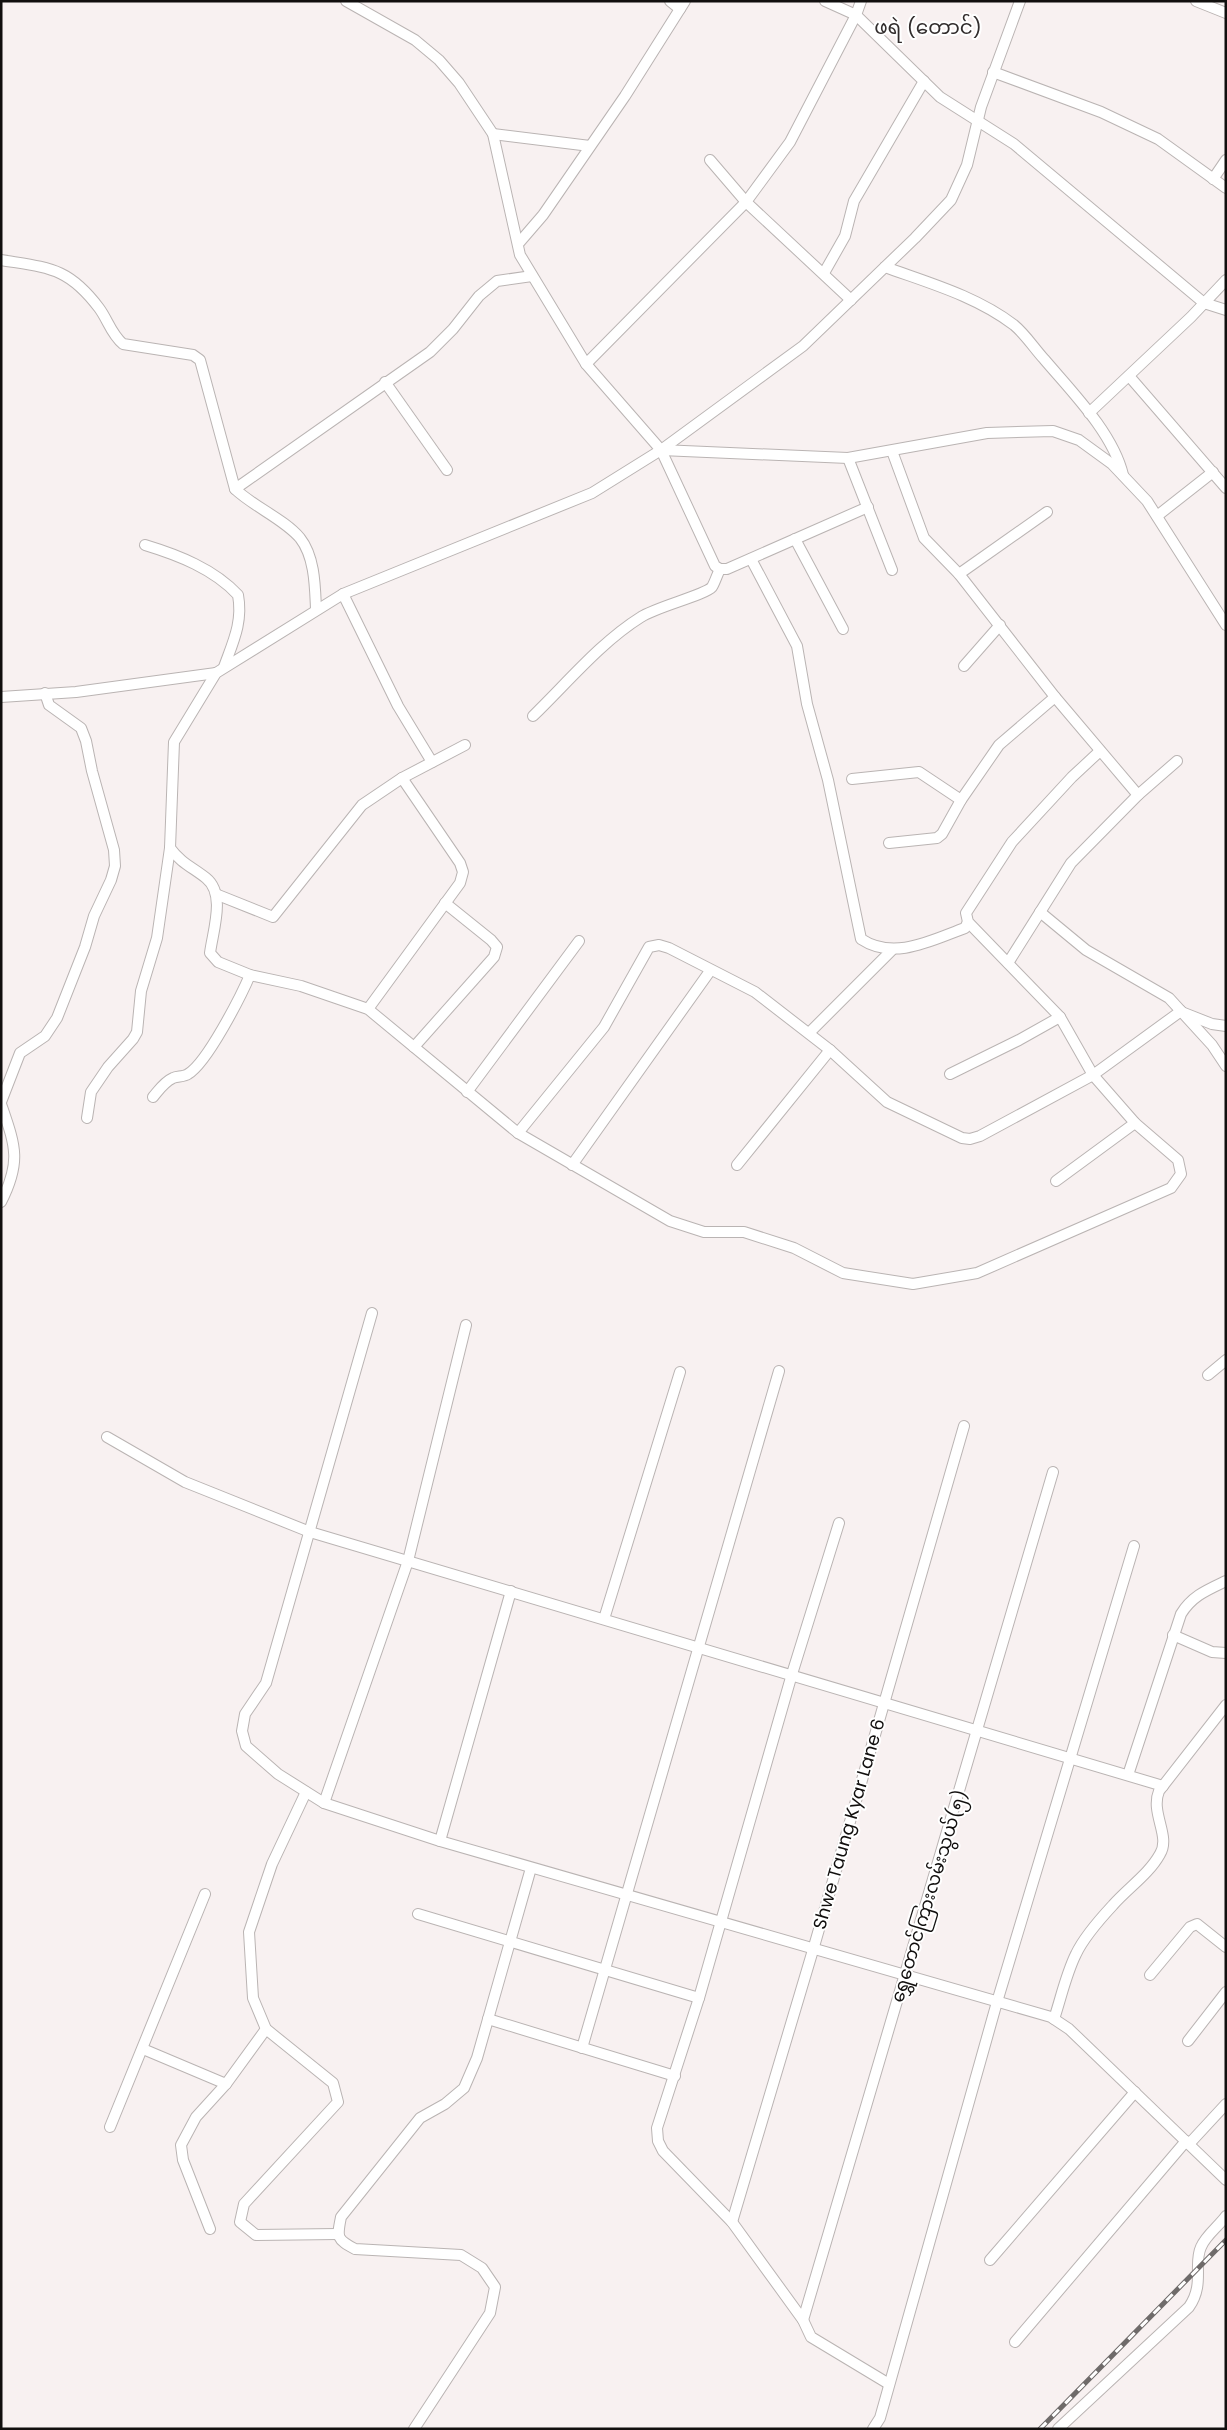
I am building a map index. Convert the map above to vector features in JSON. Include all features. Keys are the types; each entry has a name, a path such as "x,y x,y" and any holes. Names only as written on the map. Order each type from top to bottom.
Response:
{"street":[{"path":"346,1 415,40 440,60 459,83 493,134 520,255 586,364 661,450 715,566 720,569"},
{"path":"518,244 543,215 683,5 670,1"},
{"path":"825,1 856,15 940,97 1014,144 1204,303 1226,310"},
{"path":"586,364 746,202 790,142 856,15 860,1"},
{"path":"1,697 76,692 220,670 343,594 592,493 661,450 803,346 951,200 967,165 977,120 1020,1"},
{"path":"1196,1 1226,13"},
{"path":"994,72 1101,112 1158,139 1226,188"},
{"path":"824,273 845,236 854,201 924,81"},
{"path":"493,134 590,146"},
{"path":"710,160 746,202 851,300"},
{"path":"1212,178 1226,160"},
{"path":"1,260 60,271 81,287 100,309 116,338 123,344 193,354 200,360 235,489 247,501 274,518 300,538 308,556 314,578 316,609"},
{"path":"885,267 952,291 983,306 1015,326 1089,413 1120,461 1124,476"},
{"path":"235,489 430,352 453,329 479,296 498,281 532,276"},
{"path":"1089,413 1226,280"},
{"path":"1129,376 1226,488"},
{"path":"385,382 447,470"},
{"path":"661,450 848,458 987,433 1053,431 1079,440 1112,464 1147,501 1226,625"},
{"path":"892,451 924,538 959,574 1055,697 1138,795"},
{"path":"848,458 892,570"},
{"path":"1157,516 1213,472"},
{"path":"533,716 620,631 643,615 675,601 703,593 711,588 720,569 751,559 868,507"},
{"path":"959,574 1046,512"},
{"path":"795,539 843,629"},
{"path":"87,1118 91,1092 108,1067 137,1032 141,991 157,938 170,848 174,742 220,670 238,631 241,610 238,595 216,577 182,556 146,545"},
{"path":"751,559 797,646 807,704 830,789 862,939 892,950 915,946 964,928 968,922"},
{"path":"343,594 398,706 432,762"},
{"path":"964,666 1000,625"},
{"path":"1,1202 9,1186 15,1165 16,1148 1,1103 20,1053 45,1036 57,1018 115,866 114,850 81,728 49,705 45,693"},
{"path":"889,843 937,838 942,834 961,800 1000,745 1055,697"},
{"path":"218,895 273,917 362,805 402,778 465,745"},
{"path":"170,848 181,862 214,885 218,895 210,953 218,962 250,975 301,986 368,1009 518,1133 670,1221 704,1232 744,1232 794,1248 843,1273 913,1284 977,1273 1171,1188 1181,1174 1178,1160 1135,1123 1093,1075 1060,1016 968,922 966,913 1012,842 1100,751"},
{"path":"1008,963 1071,863 1138,795 1177,761"},
{"path":"852,779 919,772 961,800"},
{"path":"368,1009 460,883 463,872 460,863 402,778"},
{"path":"414,1047 494,958 497,947 492,940 445,903"},
{"path":"1040,912 1086,950 1150,985 1169,998 1212,1045 1226,1066"},
{"path":"467,1092 579,941"},
{"path":"518,1133 604,1027 648,947 659,945 669,948 755,992 830,1050 887,1102 962,1138 970,1139 980,1136 1093,1075 1181,1011"},
{"path":"809,1033 892,950"},
{"path":"572,1164 710,970"},
{"path":"153,1097 172,1078 188,1074 204,1057 242,994 250,975"},
{"path":"1181,1011 1212,1024 1226,1026"},
{"path":"950,1074 1020,1040 1060,1016"},
{"path":"737,1165 830,1050"},
{"path":"1056,1181 1135,1123"},
{"path":"372,1313 266,1683 245,1714 242,1731 246,1746 278,1774 324,1803 530,1868 1054,2019 1069,2029 1226,2180"},
{"path":"324,1803 408,1561 466,1325"},
{"path":"1208,1375 1226,1360"},
{"path":"582,2048 697,1646 779,1371"},
{"path":"604,1618 680,1372"},
{"name":"Shwe Taung Kyar Lane 6","path":"732,2222 813,1950 964,1426"},
{"path":"107,1437 185,1482 310,1532 1163,1786"},
{"name":"ရွှေတောင်ကြားလမ်းသွယ်(၅)","path":"802,2320 1053,1472"},
{"path":"839,1522 792,1674 699,1998 657,2128 658,2141 662,2151 732,2222 812,2336 818,2342 889,2384"},
{"path":"873,2429 880,2418 997,2002 1134,1546"},
{"path":"1128,1776 1181,1614 1188,1602 1202,1592 1226,1581"},
{"path":"440,1841 511,1591"},
{"path":"1173,1635 1212,1652 1226,1654"},
{"path":"1054,2019 1075,1956 1081,1945 1113,1905 1161,1854 1163,1838 1156,1813 1156,1800 1163,1786 1226,1705"},
{"path":"306,1792 272,1864 249,1932 253,1998 266,2029 333,2083 338,2102 244,2204 240,2222 256,2234 337,2234"},
{"path":"414,2429 490,2314 495,2287 482,2268 461,2255 355,2249 341,2242 337,2234 342,2217 420,2118 445,2104 464,2088 477,2058 530,1868"},
{"path":"110,2127 205,1894"},
{"path":"418,1914 509,1943 699,1998"},
{"path":"1150,1975 1190,1927 1197,1924 1226,1947"},
{"path":"1188,2041 1226,1992"},
{"path":"488,2020 675,2076"},
{"path":"210,2229 183,2160 181,2145 196,2117 226,2084 266,2029"},
{"path":"143,2049 226,2084"},
{"path":"990,2260 1134,2092"},
{"path":"1015,2342 1187,2143 1226,2104"},
{"path":"1058,2429 1188,2307 1194,2299 1197,2287 1200,2249 1207,2237 1226,2216"}],"railway":[{"path":"1040,2429 1226,2240"}],"district":[{"name":"ဖရဲ (တောင်)","path":"928,27"}]}
